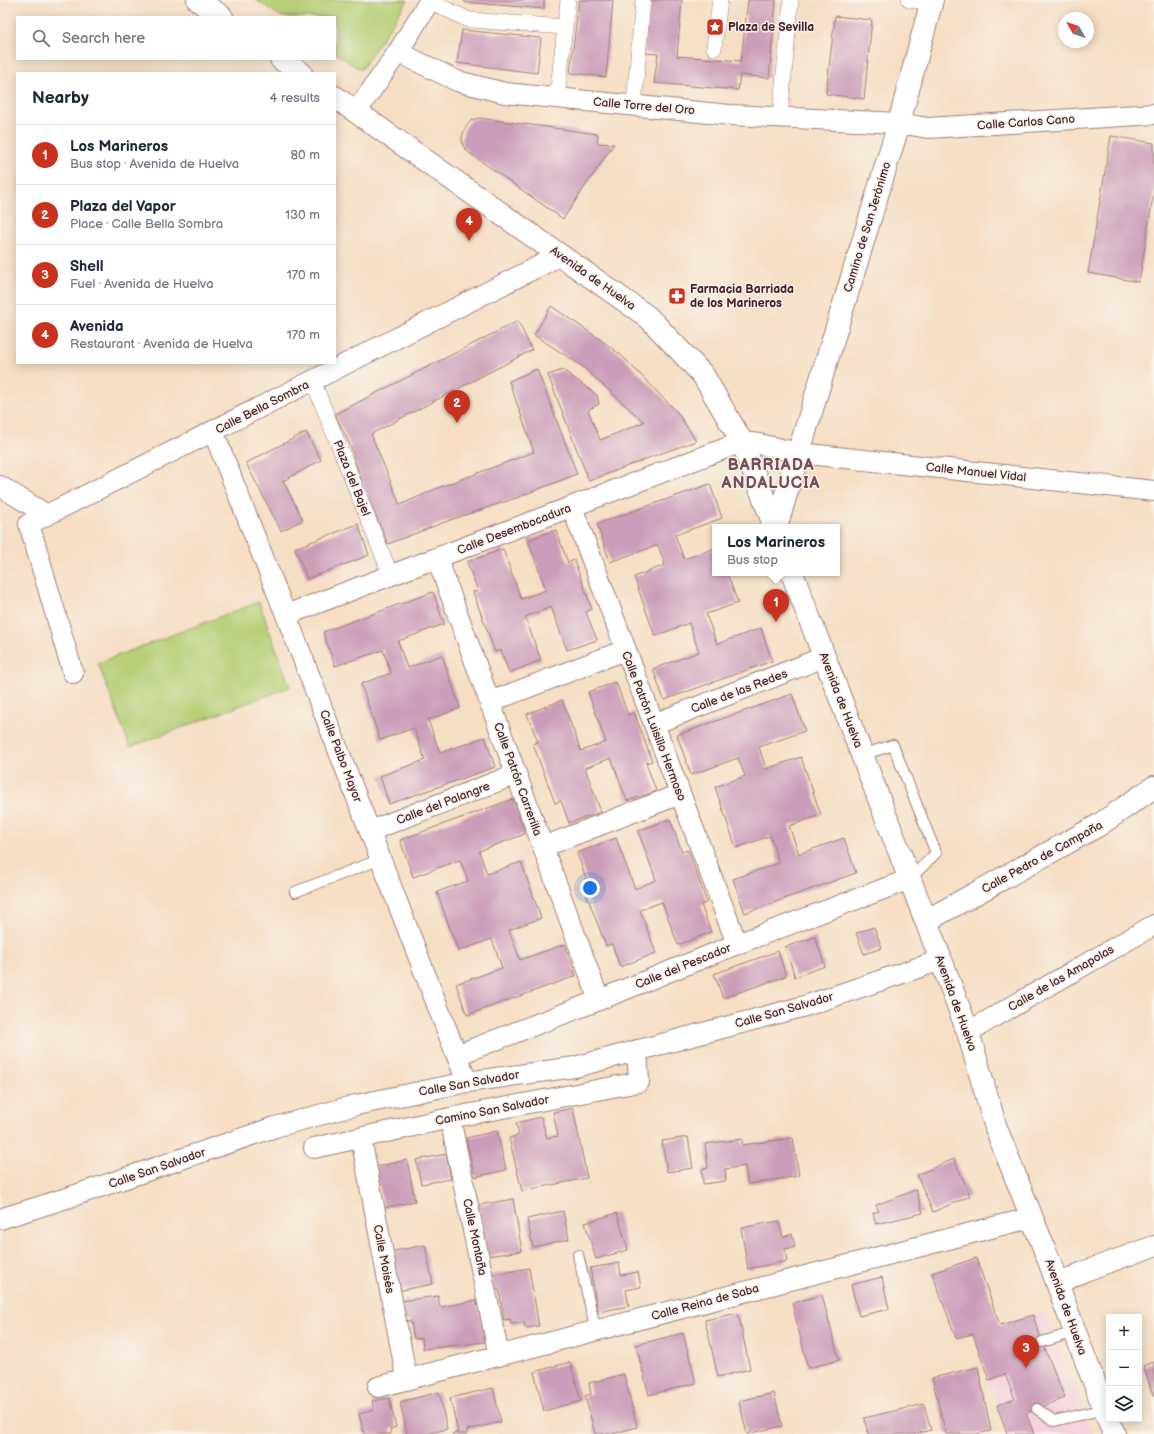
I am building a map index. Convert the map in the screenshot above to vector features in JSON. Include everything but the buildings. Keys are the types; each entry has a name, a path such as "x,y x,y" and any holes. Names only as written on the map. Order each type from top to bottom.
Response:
{"street":[{"path":"198,0 221,16"},
{"path":"356,112 398,52 429,0 469,20 565,27"},
{"path":"557,98 568,0"},
{"path":"634,105 643,0"},
{"path":"714,48 720,0"},
{"path":"780,117 791,0"},
{"path":"909,0 932,1"},
{"name":"Camino de San Jerónimo","path":"776,524 799,453 898,124 932,1"},
{"name":"Calle Torre del Oro","path":"398,52 457,81 506,93 730,115 898,124"},
{"path":"282,60 300,72"},
{"name":"Avenida de Huelva","path":"336,98 648,317 703,375 742,442 774,524"},
{"name":"Calle Carlos Cano","path":"898,124 928,128 1154,114"},
{"name":"Calle Bella Sombra","path":"73,673 29,524 561,256"},
{"name":"Plaza del Bajel","path":"313,381 391,576"},
{"name":"Calle Palbo Mayor","path":"213,431 467,1082"},
{"path":"742,442 759,444 799,453"},
{"name":"Calle Desembocadura","path":"286,615 742,442"},
{"name":"Calle Manuel Vidal","path":"799,453 1154,491"},
{"path":"0,486 48,515"},
{"name":"Calle Patrón Luisillo Hermoso","path":"572,507 737,944"},
{"name":"Calle Patrón Carrerilla","path":"437,558 599,1000"},
{"name":"Avenida de Huelva","path":"793,576 968,1032 996,1128 1105,1410 1111,1433"},
{"path":"490,702 625,650"},
{"name":"Calle de las Redes","path":"654,724 824,657"},
{"name":"Calle del Palangre","path":"370,831 516,774"},
{"name":"Calle Pedro de Campaña","path":"926,921 1099,825 1154,787"},
{"path":"543,847 680,794"},
{"name":"Calle del Pescador","path":"457,1055 599,1000 737,944 910,879"},
{"name":"Calle de las Amapolas","path":"968,1032 1154,925"},
{"name":"Calle San Salvador","path":"0,1219 70,1198 274,1127 356,1105 467,1082 575,1067 805,1006 941,960"},
{"name":"Camino San Salvador","path":"314,1148 450,1118 639,1082 637,1050"},
{"name":"Calle Montaña","path":"450,1118 499,1356"},
{"name":"Calle Moisés","path":"361,1138 407,1380"},
{"name":"Calle Reina de Saba","path":"378,1387 1032,1218"},
{"path":"1057,1284 1085,1271 1154,1246"}],"lane":[{"path":"862,755 893,745 936,853 910,879"},
{"path":"296,892 381,860"},
{"path":"578,1255 596,1331"},
{"path":"1042,1342 1074,1332"},
{"path":"1037,1409 1054,1421 1105,1410"}],"shaded area":[{"path":"1043,1312 1093,1434 1007,1434 973,1334"}],"green space":[{"path":"256,0 408,0 361,70 336,54 336,16 280,16"},
{"path":"259,602 290,687 130,747 98,663"}],"place":[{"name":"Plaza de Sevilla","path":"715,27"},
{"name":"Avenida","path":"469,241"},
{"name":"Farmacia Barriada de los Marineros","path":"677,296"},
{"name":"Plaza del Vapor","path":"457,423"},
{"name":"Los Marineros","path":"776,622"},
{"name":"Shell","path":"1026,1368"}],"district":[{"name":"BARRIADA ANDALUCIA","path":"771,473"}]}
